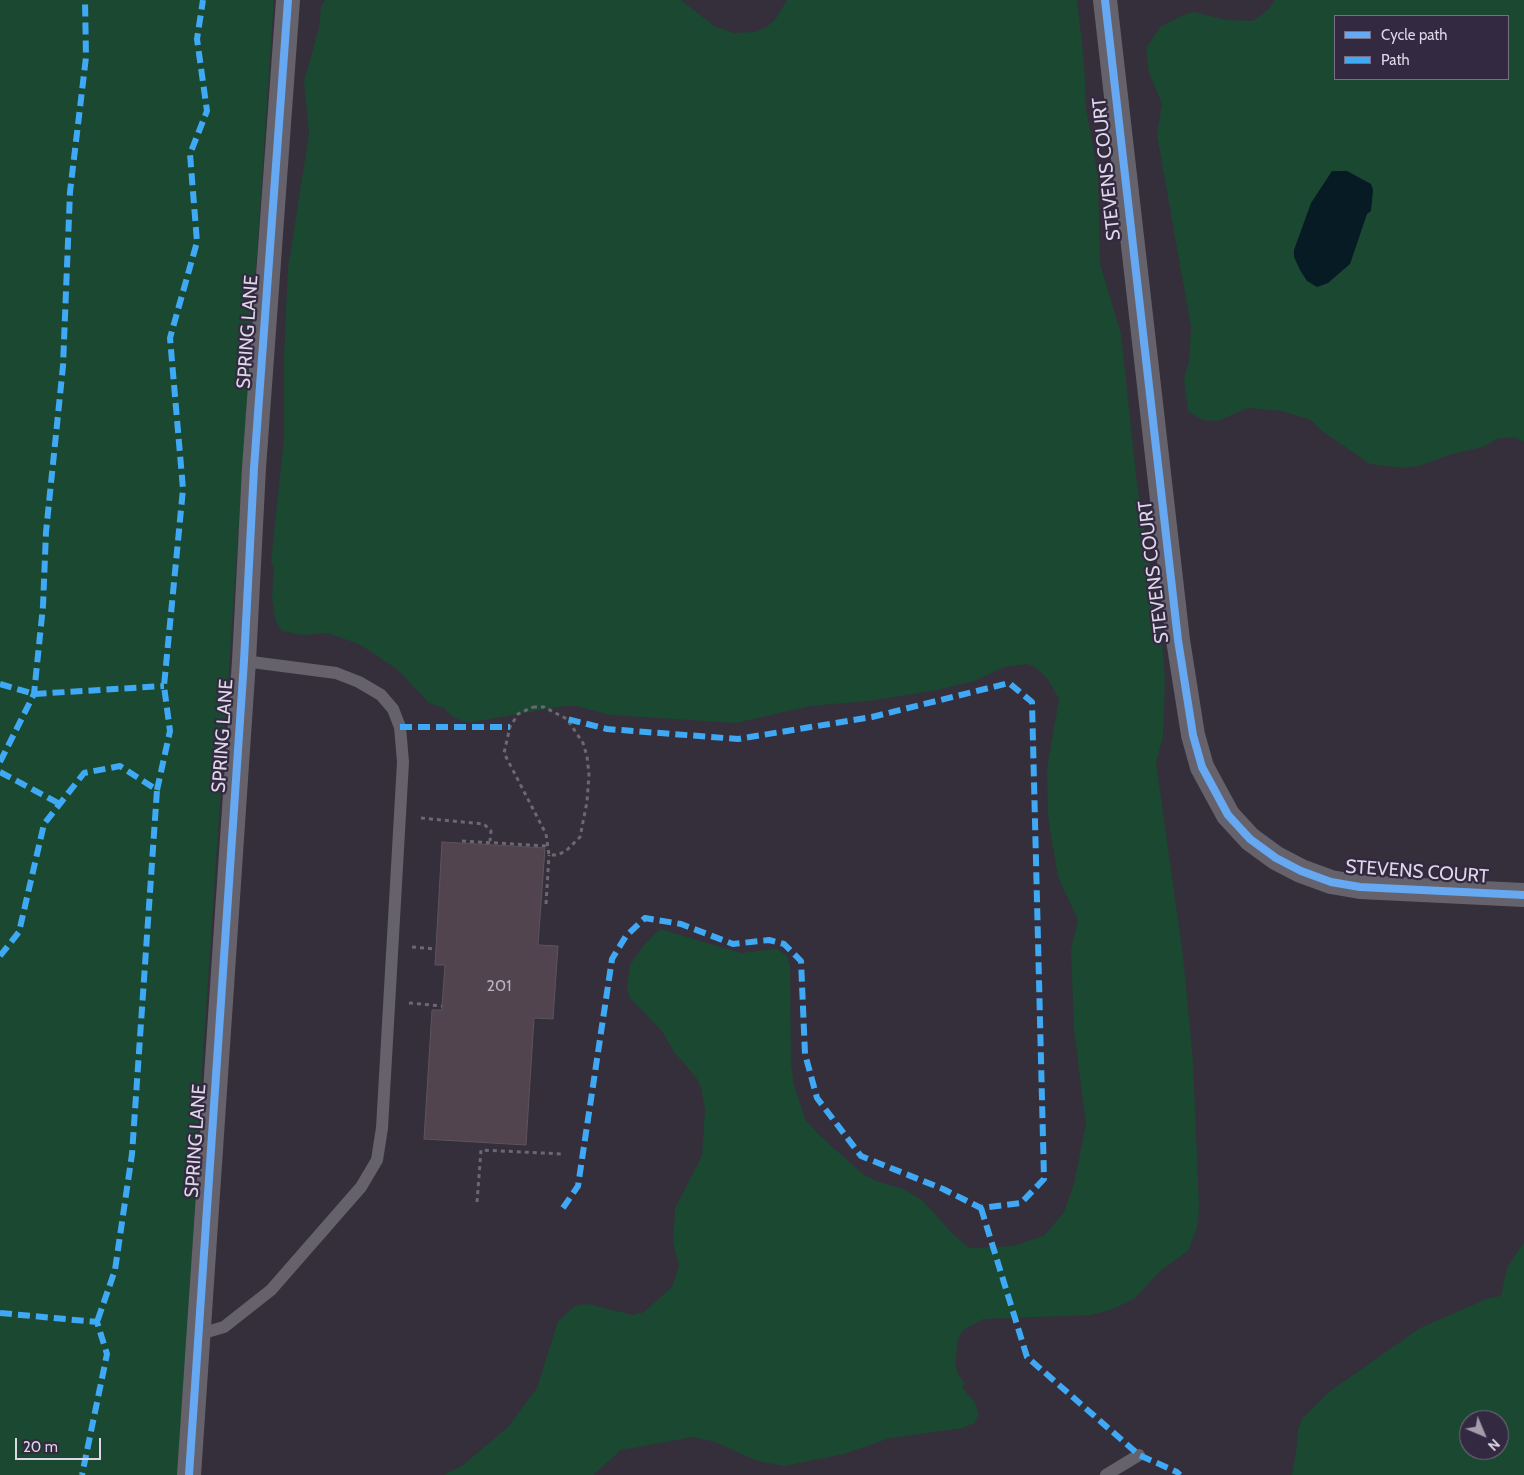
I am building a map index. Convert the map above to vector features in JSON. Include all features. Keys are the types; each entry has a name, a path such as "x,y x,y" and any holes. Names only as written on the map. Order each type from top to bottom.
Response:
{"street":[{"name":"SPRING LANE","path":"189,1475 244,661 255,458 288,0"},
{"name":"STEVENS COURT","path":"1105,0 1178,640 1193,735 1202,767 1228,815 1250,839 1276,858 1301,872 1331,882 1360,887 1524,895"}],"lane":[{"path":"200,1334 224,1327 271,1290 361,1187 377,1160 382,1128 403,762 400,728 393,708 380,695 359,682 336,673 244,661"},
{"path":"1106,1475 1139,1455"}],"path":[{"path":"546,904 548,846 546,834 504,754 510,727 518,714 533,707 544,707 567,719 583,743 588,766 587,802 580,837 566,851 557,855 548,855"},
{"path":"420,818 484,824 491,831 490,842"},
{"path":"462,841 548,846"},
{"path":"412,947 436,949"},
{"path":"409,1003 442,1006"},
{"path":"477,1202 481,1150 563,1154"}],"green space":[{"path":"0,0 274,0 202,1070 188,1333 177,1475 0,1475"},
{"path":"325,0 681,0 714,26 734,33 755,32 765,28 775,20 787,0 1077,0 1084,61 1086,108 1098,176 1100,264 1121,334 1137,484 1162,641 1165,678 1163,737 1156,762 1183,956 1193,1061 1199,1207 1197,1228 1188,1251 1160,1271 1135,1298 1113,1309 1091,1315 983,1319 963,1330 958,1339 955,1364 958,1374 965,1383 962,1387 975,1403 979,1414 974,1423 963,1428 890,1438 844,1454 784,1466 757,1461 715,1442 693,1437 621,1450 593,1475 444,1475 462,1466 508,1427 537,1388 558,1321 575,1306 587,1304 633,1315 644,1312 672,1287 679,1266 673,1243 675,1208 702,1156 705,1110 701,1087 696,1077 674,1052 662,1031 630,998 627,988 630,965 644,945 660,929 741,953 777,949 787,956 790,966 791,1064 794,1085 805,1119 820,1136 864,1175 879,1182 903,1189 922,1200 952,1233 969,1248 1015,1246 1045,1235 1064,1212 1074,1184 1086,1124 1074,1030 1071,949 1078,920 1058,877 1048,816 1047,769 1059,699 1047,678 1035,667 1027,664 1004,667 975,681 932,691 869,701 810,706 736,723 611,715 576,706 564,706 473,722 462,721 452,716 444,708 429,703 397,669 359,644 327,633 303,635 282,631 276,622 272,599 274,568 271,562 284,438 284,358 288,268 309,134 304,81 319,28 321,6"},
{"path":"1275,0 1524,0 1524,442 1513,437 1497,439 1483,447 1452,454 1422,465 1404,468 1370,464 1322,431 1311,420 1282,411 1248,408 1218,421 1203,420 1188,411 1184,378 1189,361 1191,327 1157,135 1162,104 1149,73 1146,48 1160,27 1183,15 1194,12 1226,20 1253,21 1269,9"},
{"path":"1524,1242 1524,1475 1292,1475 1298,1430 1302,1419 1329,1392 1420,1328 1489,1298 1501,1296 1507,1268"}],"water":[{"path":"1332,171 1347,171 1371,184 1373,190 1371,211 1367,214 1350,264 1328,283 1317,287 1307,281 1300,270 1294,257 1294,250 1311,203"}],"building":[{"path":"442,842 545,848 538,945 558,946 553,1019 534,1018 526,1145 424,1139 432,1010 442,1010 445,965 435,965"}],"marked path":[{"path":"0,762 34,694 43,606 46,532 63,366 70,192 86,57 85,0"},
{"path":"157,790 170,731 164,686 183,489 170,338 197,242 190,154 207,111 197,39 203,0"},
{"path":"563,1208 578,1186 612,959 626,936 645,918 681,924 733,944 769,940 784,944 801,961 805,1054 817,1098 861,1156 943,1189 981,1208 1021,1203 1044,1179 1032,702 1009,683 872,717 738,739 607,729 567,719"},
{"path":"0,684 34,694 164,686"},
{"path":"400,727 510,727"},
{"path":"0,956 19,932 44,824 84,773 120,766 157,790 132,1154 115,1270 97,1322"},
{"path":"0,772 60,804"},
{"path":"981,1208 1027,1357 1139,1455 1180,1475"},
{"path":"0,1313 97,1322 107,1354 82,1475"}],"cycle path":[{"path":"189,1475 244,661 254,468 288,0"},
{"path":"1105,0 1178,640 1193,735 1202,767 1228,815 1250,839 1276,858 1301,871 1331,882 1360,887 1524,895"}]}
